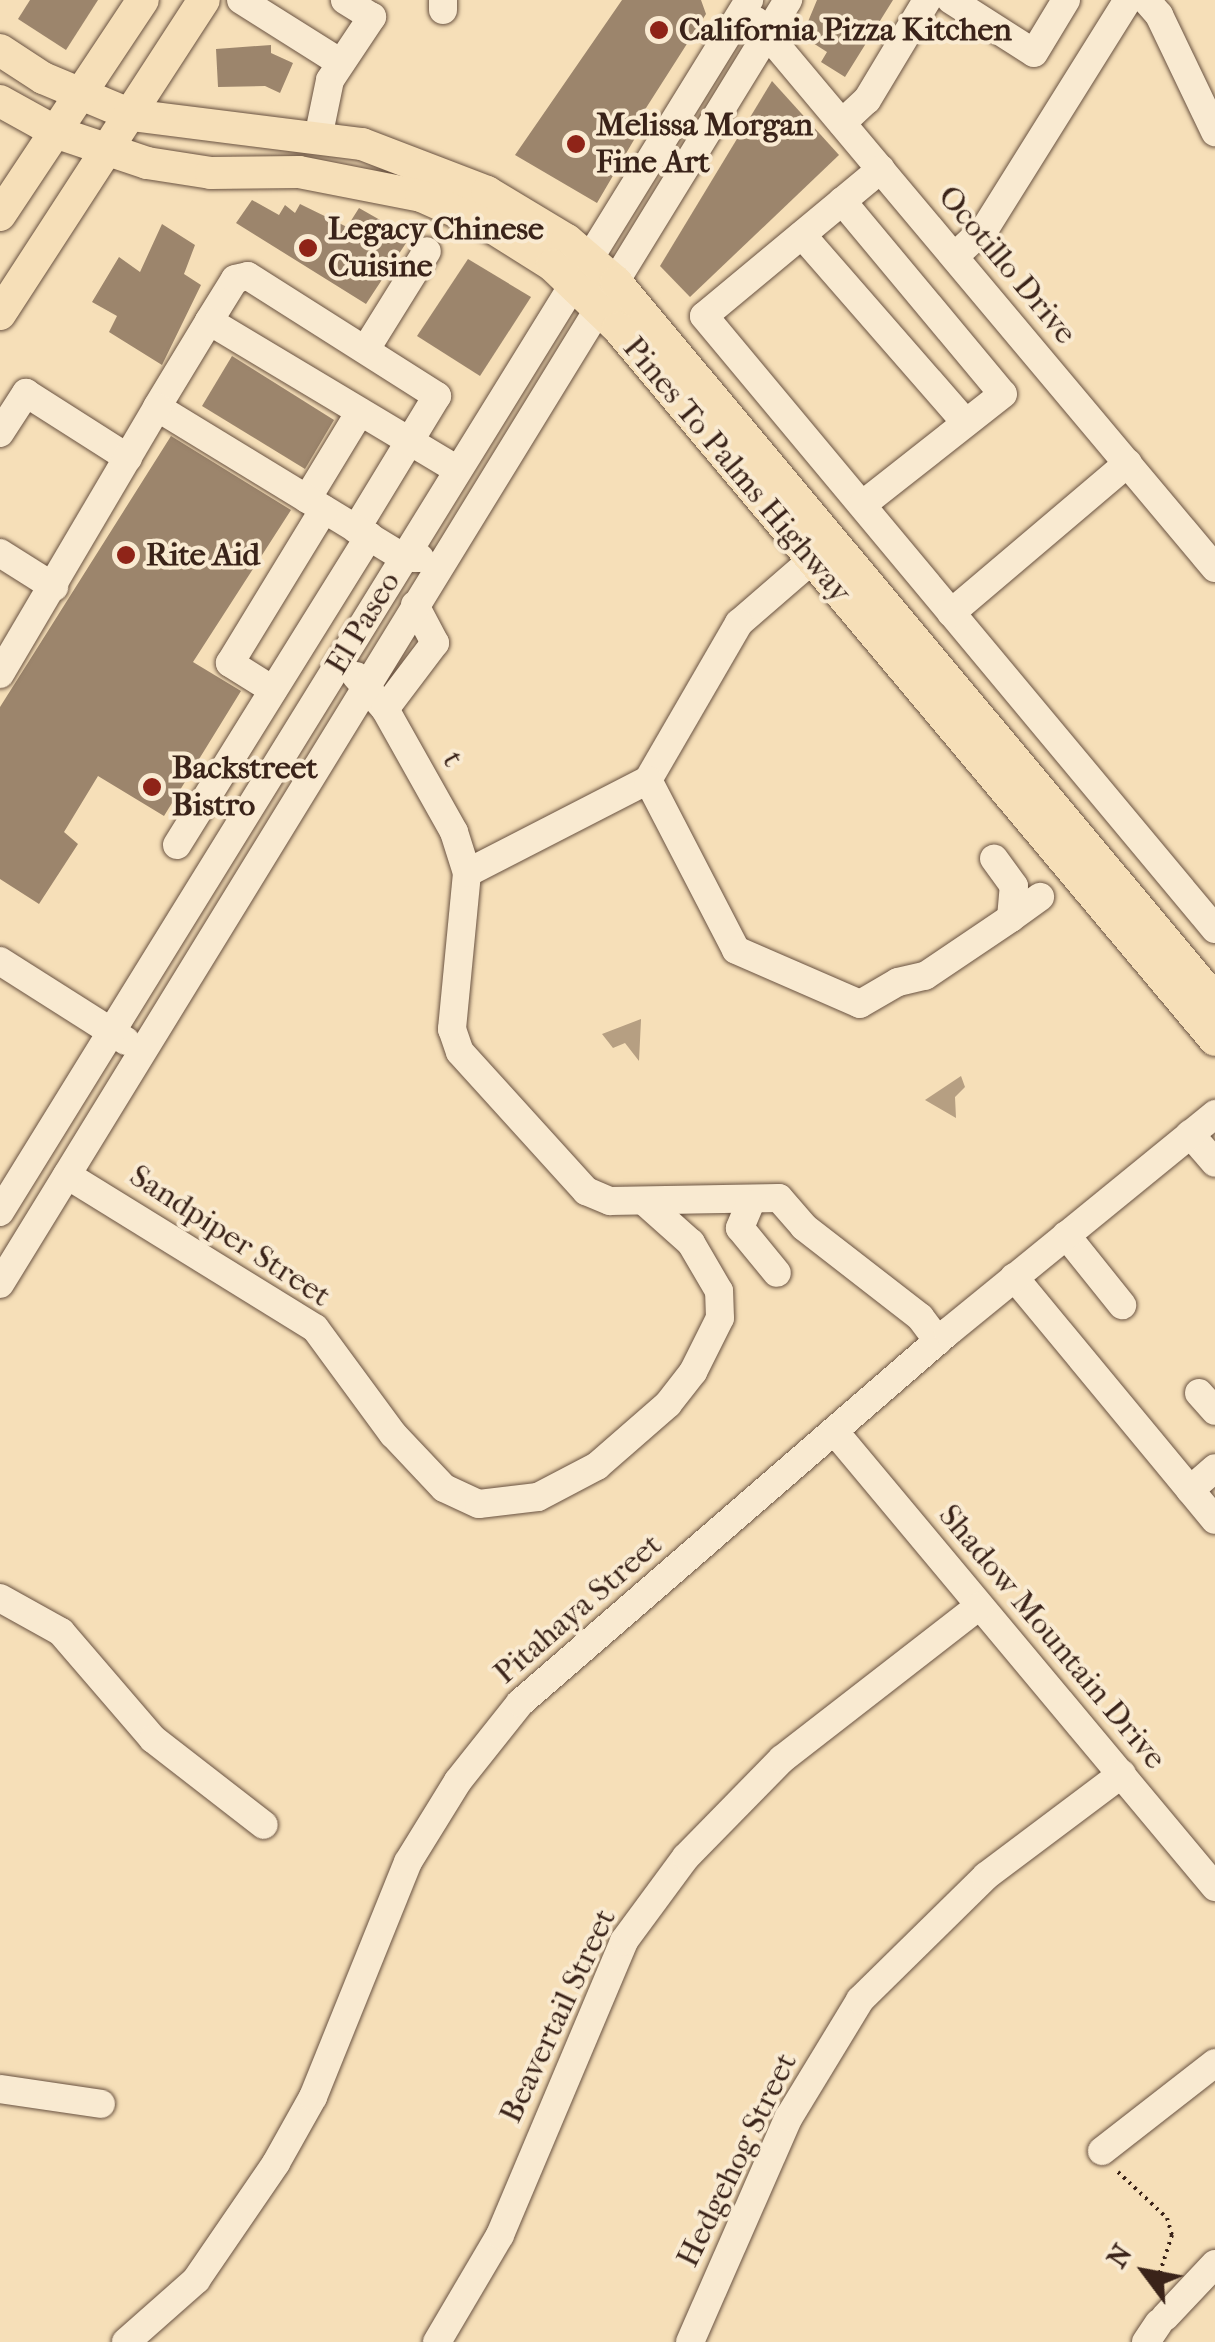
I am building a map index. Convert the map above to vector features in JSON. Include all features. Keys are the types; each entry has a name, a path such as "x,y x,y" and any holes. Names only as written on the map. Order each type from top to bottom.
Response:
{"main road":[{"path":"0,214 58,133 143,0"},
{"path":"0,314 204,0"},
{"name":"Pines To Palms Highway","path":"0,50 83,95 131,115 362,144 448,174 524,213 593,281 805,508 822,551 1215,1040"},
{"name":"Pines To Palms Highway","path":"0,101 58,133 108,152 176,169 300,172 421,196 593,281 822,551 1215,1000"}],"street":[{"path":"241,0 341,63"},
{"path":"318,138 326,90 378,8 344,0"},
{"name":"El Paseo","path":"0,1212 458,470 788,0"},
{"path":"842,122 867,100 927,0"},
{"path":"950,0 1034,53 1066,0"},
{"path":"955,256 986,226 1128,0"},
{"path":"1146,0 1159,15 1215,132"},
{"name":"El Paseo","path":"0,1284 479,499 502,438 593,281 744,3"},
{"name":"Ocotillo Drive","path":"744,3 1215,568"},
{"path":"881,169 704,316 1215,930"},
{"path":"842,201 1003,394 862,505"},
{"path":"802,235 966,423"},
{"path":"366,349 427,251"},
{"path":"0,674 235,279 248,276 437,396 273,690 177,845"},
{"path":"209,321 458,470"},
{"path":"0,433 26,393 128,458"},
{"path":"157,407 362,532 402,561"},
{"path":"273,690 230,663 316,504 360,412"},
{"path":"951,612 1128,463"},
{"path":"805,508 837,476"},
{"path":"402,561 450,548"},
{"path":"822,551 739,622 648,780 467,873 451,1021 457,1046 586,1192 610,1201 750,1204 768,1195 779,1198 804,1226 920,1316 938,1341"},
{"path":"0,553 54,586"},
{"path":"364,688 356,665 402,561"},
{"path":"385,710 434,643 415,605"},
{"path":"0,620 24,635"},
{"name":"t","path":"364,688 385,710 454,832 467,873"},
{"path":"648,780 736,950 854,1002 925,976 1040,897"},
{"path":"994,858 1014,886 1011,918"},
{"path":"197,960 198,924 222,885 214,867"},
{"path":"0,962 140,1050"},
{"name":"Pitahaya Street","path":"126,2342 196,2280 276,2163 313,2098 408,1862 458,1781 520,1703 938,1341 1215,1114"},
{"path":"1190,1134 1215,1163"},
{"name":"Sandpiper Street","path":"67,1174 315,1328 392,1434 444,1488 478,1504 538,1498 597,1466 668,1404 693,1372 720,1318 719,1290 678,1229 646,1202"},
{"path":"678,1229 674,1212 689,1200"},
{"path":"750,1204 740,1228 777,1273"},
{"path":"1066,1235 1122,1305"},
{"path":"1014,1277 1215,1520"},
{"name":"Shadow Mountain Drive","path":"835,1432 1215,1886"},
{"path":"1190,1490 1215,1468"},
{"path":"0,1598 61,1632 153,1739 264,1826"},
{"name":"Beavertail Street","path":"437,2342 500,2235 624,1942 686,1857 782,1759 979,1606"},
{"name":"Hedgehog Street","path":"690,2342 789,2117 860,2000 986,1876 1122,1774"},
{"path":"1110,2162 1215,2063"},
{"path":"0,2088 101,2104"},
{"path":"1157,2327 1215,2264"}],"path":[{"path":"1110,2162 1166,2218 1172,2235 1160,2273 1165,2287"}],"shaded area":[{"path":"641,1019 639,1061 625,1043 613,1048 602,1034"},
{"path":"961,1076 965,1087 955,1097 956,1118 925,1100"}],"building":[{"path":"30,0 98,0 66,50 18,19"},
{"path":"622,0 701,0 706,14 632,130 638,133 597,203 515,155"},
{"path":"817,0 893,0 845,77 821,62 827,52 802,36"},
{"path":"271,45 271,53 293,63 280,93 265,86 218,87 216,49"},
{"path":"772,81 839,155 690,297 660,266"},
{"path":"252,200 279,215 285,205 295,213 300,204 347,227 359,208 410,237 366,304 236,223"},
{"path":"162,224 195,245 184,274 201,285 162,365 109,332 117,316 92,302 119,257 140,272"},
{"path":"468,259 531,297 480,376 417,336"},
{"path":"232,356 334,420 305,469 202,406"},
{"path":"171,436 291,510 193,662 241,691 164,816 98,776 64,832 78,844 39,904 0,879 0,707"}],"place":[{"name":"California Pizza Kitchen","path":"659,30"},
{"name":"Melissa Morgan Fine Art","path":"576,144"},
{"name":"Legacy Chinese Cuisine","path":"308,248"},
{"name":"Rite Aid","path":"126,555"},
{"name":"Backstreet Bistro","path":"152,787"}]}
